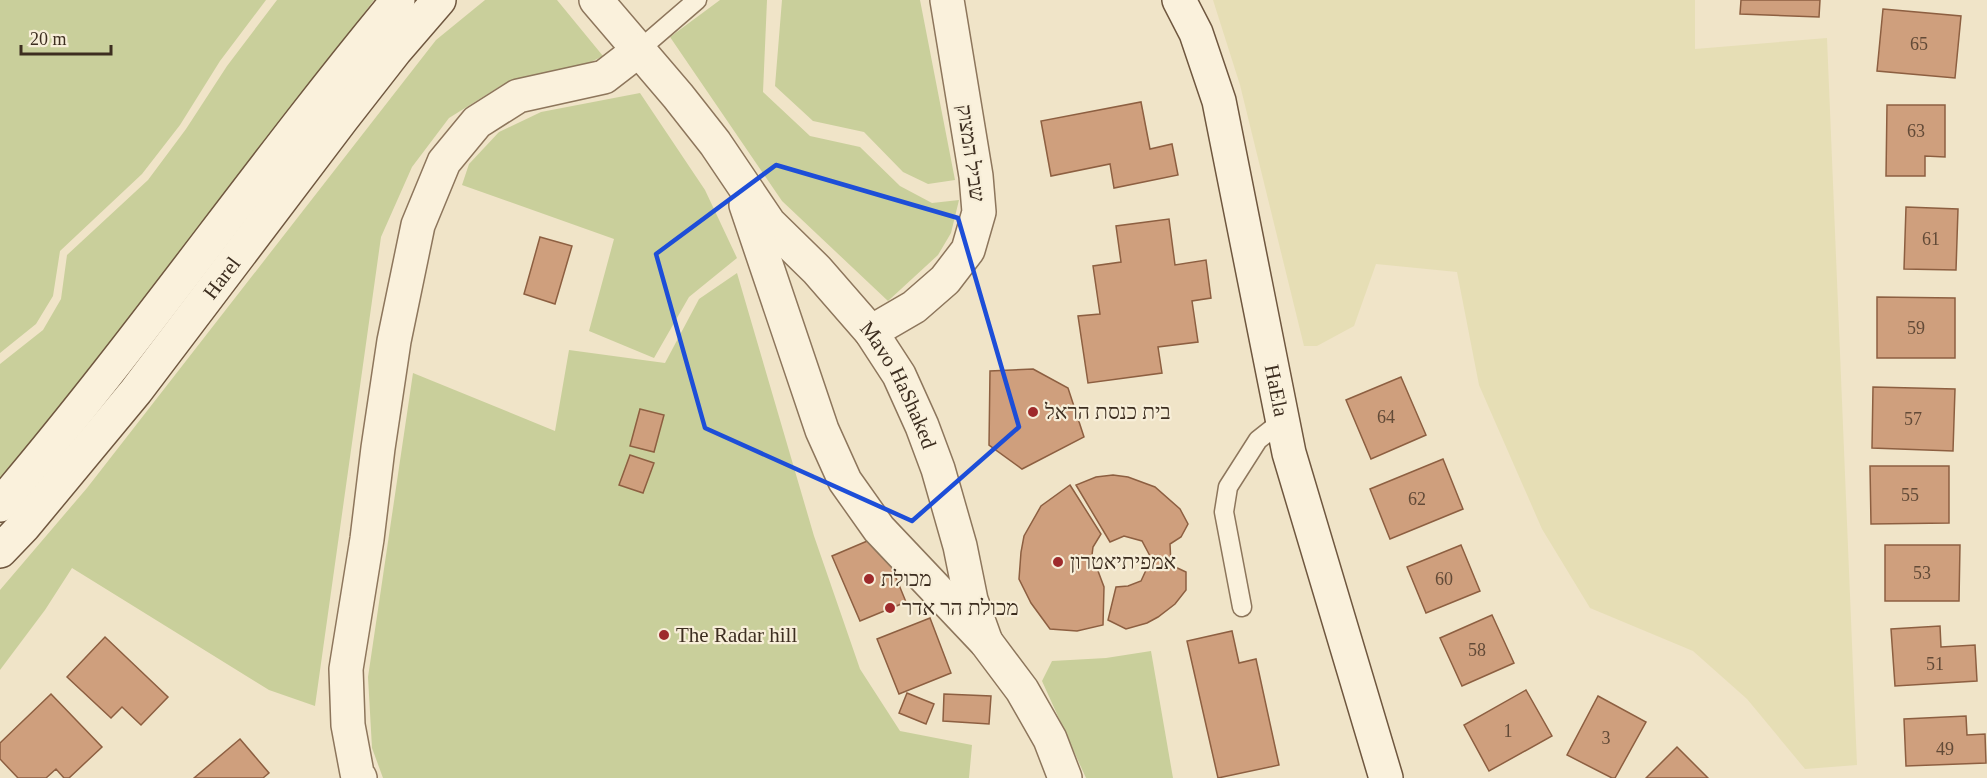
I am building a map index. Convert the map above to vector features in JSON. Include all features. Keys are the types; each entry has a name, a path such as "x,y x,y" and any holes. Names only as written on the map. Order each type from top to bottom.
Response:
{"street":[{"name":"Harel","path":"0,505 110,371 316,100 398,0"},
{"name":"Harel","path":"0,550 24,526 136,391 342,119 438,0"},
{"name":"Mavo HaShaked","path":"596,0 708,134 769,223 817,270 872,332 898,375 922,426 938,469 963,559 970,600 986,642"},
{"name":"שביל המצוק","path":"872,332 914,307 945,280 968,250 979,213 976,176 947,0"},
{"name":"HaEla","path":"1179,0 1196,33 1219,101 1282,421 1295,476 1386,778"},
{"path":"360,778 357,773 348,724 346,669 367,539 394,341 418,225 444,162 477,122 518,96 604,77 639,50"},
{"name":"Mavo HaShaked","path":"733,173 767,265 822,430 845,481 879,529 986,642 1022,690 1050,739 1065,778"},
{"path":"927,580 963,559"}],"lane":[{"path":"639,50 697,0"},
{"path":"1242,607 1224,512 1228,487 1258,440 1282,421"}],"highlighted area":[{"path":"776,165 958,218 1019,427 912,521 705,428 656,254"}],"shaded area":[{"path":"1213,0 1695,0 1695,49 1827,38 1857,765 1805,769 1747,699 1693,651 1590,608 1542,529 1479,385 1457,272 1376,264 1354,326 1317,346 1304,346 1240,85"}],"green space":[{"path":"0,0 266,0 220,61 180,125 142,174 60,251 53,296 36,324 0,353"},
{"path":"277,0 374,0 67,409 0,478 0,364 43,330 61,299 67,255 148,180 186,129 227,66"},
{"path":"485,0 557,0 603,56 573,71 502,85 449,118 412,167 381,237 315,706 269,690 72,568 45,610 0,670 0,590 87,488 436,40"},
{"path":"720,0 767,0 763,92 810,136 860,147 900,186 932,203 959,200 951,233 938,255 888,301 782,201 670,37"},
{"path":"782,0 920,0 955,180 928,184 903,172 864,132 813,121 775,86"},
{"path":"640,93 705,190 737,258 689,297 654,358 589,331 614,239 462,185 469,164 499,132 541,112"},
{"path":"737,273 814,536 860,669 900,731 972,745 969,778 383,778 372,748 368,677 413,373 555,431 569,350 665,363 699,299"},
{"path":"1151,651 1173,778 1086,778 1042,681 1052,661 1106,658"}],"building":[{"path":"1741,0 1820,0 1819,17 1740,14"},
{"path":"1883,9 1961,16 1955,78 1877,71"},
{"path":"1141,102 1150,149 1172,144 1178,175 1114,188 1110,164 1051,176 1041,121"},
{"path":"1887,105 1945,105 1945,157 1925,156 1925,176 1886,176"},
{"path":"1906,207 1958,209 1956,270 1904,269"},
{"path":"1169,219 1175,265 1206,260 1211,298 1192,301 1198,342 1158,347 1162,373 1088,383 1078,316 1100,314 1093,266 1121,262 1116,226"},
{"path":"540,237 572,246 555,304 524,294"},
{"path":"1877,297 1955,298 1955,358 1877,358"},
{"name":"בית כנסת הראל","path":"1033,369 1068,388 1084,437 1022,469 989,445 990,371"},
{"path":"1401,377 1426,435 1371,459 1346,400"},
{"path":"1873,387 1955,389 1953,451 1872,448"},
{"path":"640,409 664,415 654,452 630,446"},
{"path":"630,455 654,463 643,493 619,485"},
{"path":"1443,459 1463,509 1390,539 1370,489"},
{"path":"1870,466 1949,466 1949,523 1871,524"},
{"path":"1113,475 1128,477 1155,487 1180,509 1188,524 1181,537 1170,544 1171,565 1186,572 1186,590 1175,604 1158,617 1126,629 1108,620 1116,587 1128,586 1141,581 1150,556 1142,541 1124,536 1110,542 1076,485 1096,477"},
{"name":"אמפיתיאטרון","path":"1070,485 1101,534 1093,547 1092,555 1104,587 1103,625 1077,631 1050,629 1031,603 1019,579 1024,536 1041,506"},
{"name":"מכולת","path":"879,536 906,602 860,621 832,556"},
{"path":"1461,545 1480,591 1426,613 1407,567"},
{"path":"1885,545 1960,545 1959,601 1885,601"},
{"path":"1492,615 1514,663 1462,686 1440,638"},
{"path":"930,618 951,673 899,694 877,639"},
{"path":"1940,626 1941,647 1975,645 1977,681 1895,686 1891,629"},
{"path":"1232,631 1239,663 1256,659 1279,765 1218,778 1187,641"},
{"path":"105,637 168,697 141,725 122,707 111,718 67,677"},
{"path":"1526,690 1552,736 1489,771 1464,725"},
{"path":"907,693 934,704 926,724 899,713"},
{"path":"51,694 102,747 69,778 64,778 56,769 46,778 18,778 0,759 0,743"},
{"path":"944,694 991,696 989,724 943,721"},
{"path":"1598,696 1646,722 1615,778 1567,755"},
{"path":"1966,716 1967,735 1985,734 1986,763 1906,766 1904,719"},
{"path":"240,739 269,773 263,778 194,778"},
{"path":"1677,747 1708,778 1646,778"}],"place":[{"name":"בית כנסת הראל","path":"1033,412"},
{"name":"אמפיתיאטרון","path":"1058,562"},
{"name":"מכולת","path":"869,579"},
{"name":"מכולת הר אדר","path":"890,608"},
{"name":"The Radar hill","path":"664,635"}]}
